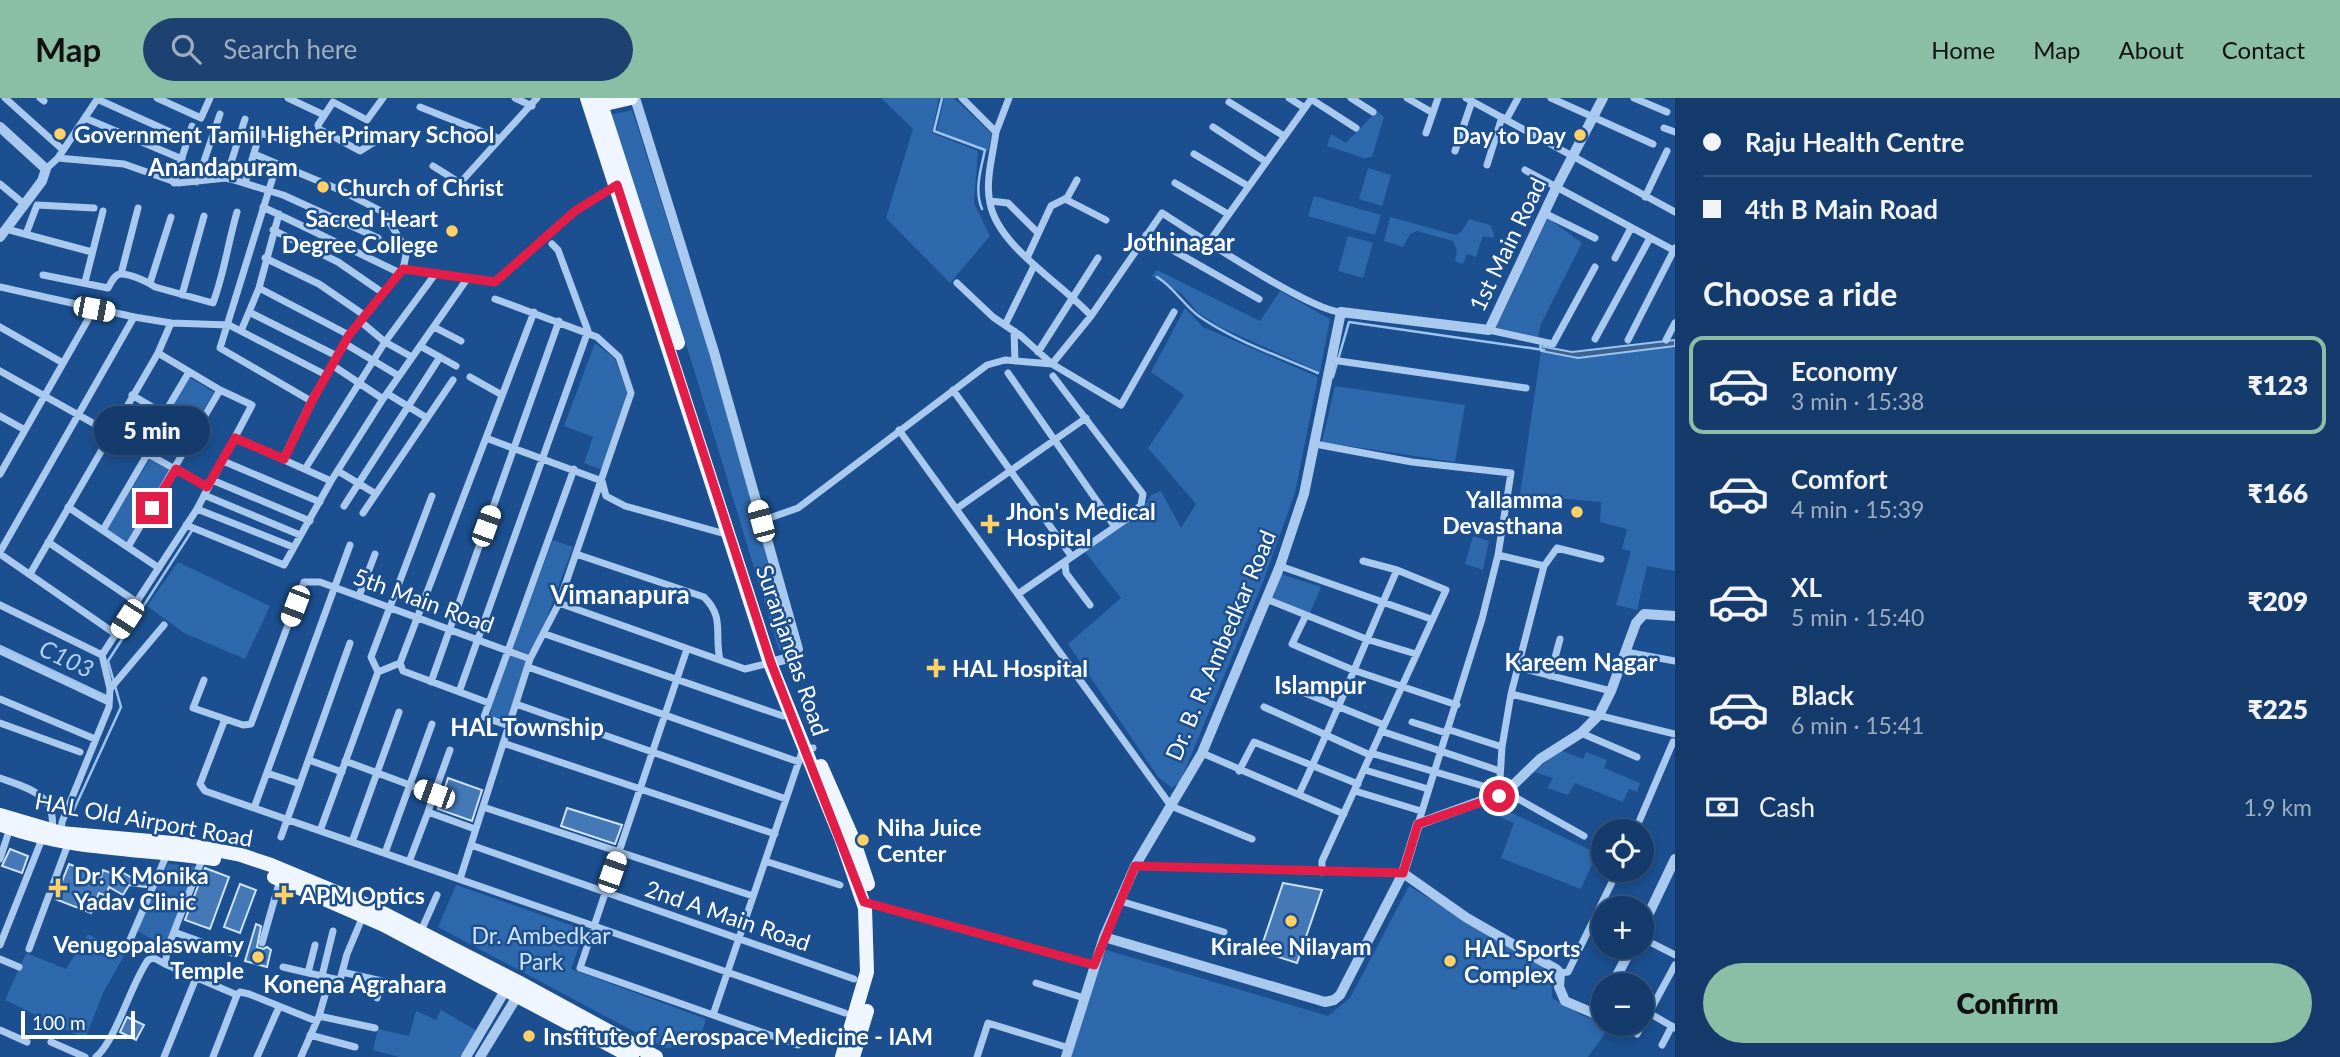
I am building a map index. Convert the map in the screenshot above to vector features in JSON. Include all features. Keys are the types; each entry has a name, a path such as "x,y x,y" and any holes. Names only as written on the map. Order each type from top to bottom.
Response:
{"main road":[{"path":"594,102 633,98"},
{"name":"Suranjandas Road","path":"594,102 774,662"},
{"name":"Suranjandas Road","path":"622,184 729,535 805,753 853,839 869,902 876,971 853,1057"},
{"name":"HAL Old Airport Road","path":"0,815 56,837 184,845 240,859 367,905 421,931 656,1057"},
{"name":"HAL Old Airport Road","path":"5,827 167,854 240,859 280,880 363,916 632,1057"},
{"name":"Suranjandas Road","path":"842,1057 867,972 869,902"}],"street":[{"path":"5,98 63,150"},
{"path":"157,98 201,118 210,98"},
{"path":"288,98 324,116"},
{"path":"379,139 360,151 318,125 334,102 368,120 383,98"},
{"path":"515,98 535,102"},
{"path":"559,603 745,669 785,659 798,649 714,352 633,98"},
{"path":"962,98 996,132"},
{"path":"1009,98 996,132 990,201 1000,226 1027,258 1091,316"},
{"path":"1289,98 1306,108"},
{"path":"1351,98 1373,112"},
{"path":"1407,98 1433,113"},
{"path":"1426,134 1438,98"},
{"path":"1487,165 1504,118 1518,98"},
{"path":"1551,98 1653,144"},
{"name":"1st Main Road","path":"1342,312 1489,330 1556,188 1603,98"},
{"path":"1634,98 1667,112"},
{"path":"3,233 97,99 188,140"},
{"path":"1209,242 1312,99 1356,128"},
{"path":"1455,150 1475,101 1675,212"},
{"path":"433,166 460,183 498,138 535,102"},
{"path":"1229,102 1284,136"},
{"path":"420,107 498,138"},
{"path":"197,181 220,114"},
{"path":"85,118 182,159"},
{"path":"226,178 245,118"},
{"path":"174,183 192,126"},
{"path":"0,127 46,169"},
{"path":"1213,127 1265,161"},
{"path":"1664,128 1675,132"},
{"path":"245,183 260,133 286,140"},
{"path":"1646,197 1667,151"},
{"path":"1194,154 1248,186"},
{"path":"254,155 340,190 383,212 403,244 406,255 402,271 346,339 284,459"},
{"path":"58,158 124,164 174,183 226,178 267,189 377,238"},
{"path":"277,164 267,189 229,325 220,348 312,401"},
{"path":"1525,170 1675,250 1628,340"},
{"path":"1027,258 1051,206 1065,199 1077,180"},
{"path":"1175,183 1228,214"},
{"path":"0,184 24,204"},
{"path":"263,207 402,271 495,282 575,211 622,184"},
{"path":"1065,199 1106,220"},
{"path":"990,201 1008,203 1026,224 1038,233"},
{"path":"26,234 37,205 98,209 85,282"},
{"path":"121,274 138,208"},
{"path":"43,275 70,283 85,282 108,288 115,276 121,274 155,287 213,303 223,276 225,254 237,212"},
{"path":"1052,364 1091,316 1162,213 1320,306 1332,312 1342,312"},
{"path":"1544,213 1595,238"},
{"path":"241,331 259,288 279,214"},
{"path":"182,295 204,216"},
{"path":"150,283 171,217"},
{"path":"1615,258 1631,228"},
{"path":"273,230 338,262 383,293"},
{"path":"3,233 26,234 92,251"},
{"path":"1146,235 1259,299"},
{"path":"1595,339 1650,238"},
{"path":"459,692 588,331 558,250 552,244"},
{"path":"265,258 319,284 362,318 385,342 412,357"},
{"path":"1038,352 1098,258"},
{"path":"1006,325 1034,265"},
{"path":"1489,330 1553,344 1595,267"},
{"path":"305,469 385,342 436,274"},
{"path":"186,525 284,565 331,481 385,396 467,279"},
{"path":"957,284 1052,364 1121,405 1174,312"},
{"path":"0,287 134,317 171,323 229,325 326,375"},
{"path":"259,288 346,339 399,376"},
{"path":"460,879 529,663 559,603 631,393 619,357 588,331 495,299"},
{"path":"0,474 94,309"},
{"path":"249,312 337,356"},
{"path":"489,703 403,671 400,663 534,312"},
{"name":"Dr. B. R. Ambedkar Road","path":"1067,1053 1104,937 1135,866 1202,753 1280,566 1304,494 1342,312"},
{"path":"117,635 0,553 134,317"},
{"path":"431,682 559,321"},
{"path":"30,574 158,353 171,323"},
{"path":"1666,340 1675,323"},
{"path":"0,327 63,363"},
{"path":"434,327 461,341"},
{"path":"1014,331 1015,361"},
{"path":"420,346 456,366"},
{"path":"102,655 197,509 252,405 220,390 158,353"},
{"path":"344,506 440,357"},
{"path":"1332,360 1526,388"},
{"path":"761,521 799,508 987,365 1015,361 1052,364"},
{"path":"332,365 359,385 410,407 427,418"},
{"path":"0,371 300,535"},
{"path":"164,414 188,372"},
{"path":"1008,373 1115,527"},
{"path":"1018,594 1115,527 1141,505 1143,494 1053,376"},
{"path":"470,377 502,396"},
{"path":"363,513 453,380"},
{"path":"128,547 220,390"},
{"path":"953,390 1072,556"},
{"path":"132,395 196,433"},
{"path":"0,416 25,430"},
{"path":"957,509 1086,418"},
{"path":"899,430 1171,806 1252,839"},
{"path":"235,438 331,481"},
{"path":"486,438 602,481"},
{"path":"1104,937 1325,1002 1340,995 1403,873 1439,750 1457,705 1498,555 1511,473 1412,462 1315,444"},
{"path":"103,530 148,453"},
{"path":"223,461 320,502"},
{"path":"509,726 484,717 574,469"},
{"path":"338,471 376,494"},
{"path":"602,481 606,496 612,500 729,535"},
{"path":"208,487 310,521"},
{"path":"320,831 378,672 371,657 432,496"},
{"path":"68,507 159,568"},
{"path":"197,509 293,547"},
{"path":"48,542 138,603"},
{"path":"254,808 350,545"},
{"path":"1502,793 1502,747 1511,694 1520,668 1528,623 1544,566 1557,548 1601,559"},
{"path":"359,596 375,554"},
{"path":"576,554 704,597 716,610 716,642 720,660"},
{"path":"1498,555 1544,566"},
{"path":"1322,872 1322,861 1446,590 1397,570 1363,561"},
{"path":"1065,563 1066,573 1090,605"},
{"path":"1280,566 1431,620"},
{"path":"1299,794 1341,705 1353,670 1397,570"},
{"name":"5th Main Road","path":"225,719 251,724 304,582 320,582 508,651 529,663 664,715 805,753"},
{"path":"1266,599 1366,639 1416,654"},
{"path":"0,606 102,655"},
{"path":"1306,614 1292,644 1353,670 1402,684 1457,705"},
{"path":"1418,824 1502,793 1540,759 1581,733 1599,715 1611,691 1636,623 1644,614 1675,616"},
{"path":"110,689 164,625"},
{"path":"545,634 783,716"},
{"path":"1550,676 1560,639"},
{"path":"281,837 350,643"},
{"path":"687,649 580,968 798,1045"},
{"path":"0,651 109,702"},
{"path":"1626,652 1675,661"},
{"path":"0,945 56,837 109,702 110,689 102,655"},
{"path":"378,672 400,663"},
{"path":"1520,668 1611,691"},
{"path":"204,680 194,708 225,719 201,786 205,791 845,1013"},
{"path":"1290,687 1341,705 1383,728 1500,771"},
{"path":"1511,694 1599,715 1674,738 1641,819"},
{"path":"0,699 95,739"},
{"path":"516,704 786,799"},
{"path":"1264,707 1371,754 1502,793 1584,836"},
{"path":"352,842 399,712"},
{"path":"1412,722 1502,747"},
{"path":"0,723 80,752"},
{"path":"385,853 432,724"},
{"path":"1581,733 1637,757"},
{"path":"1239,771 1254,742 1313,765 1357,788 1421,811"},
{"path":"503,743 775,834"},
{"path":"409,862 450,750"},
{"path":"713,1015 786,799 805,753"},
{"path":"1202,753 1344,814"},
{"path":"309,760 342,772"},
{"path":"345,761 434,794"},
{"path":"1365,770 1428,789"},
{"path":"267,773 300,784"},
{"path":"0,778 36,791 46,798 56,837 29,949"},
{"path":"483,807 753,896"},
{"path":"428,812 475,829"},
{"path":"0,859 5,827"},
{"name":"2nd A Main Road","path":"471,845 854,979"},
{"path":"127,947 167,854"},
{"path":"165,964 202,857"},
{"path":"1654,903 1675,859"},
{"path":"765,861 840,885"},
{"path":"1135,866 1403,873 1468,918 1560,973 1568,972 1612,882"},
{"path":"262,943 280,880"},
{"path":"421,931 437,895"},
{"path":"1120,901 1224,932"},
{"path":"869,902 1094,965"},
{"path":"283,967 340,980 357,924 363,916"},
{"path":"301,1057 318,1018 333,931"},
{"path":"174,932 232,953"},
{"path":"1654,944 1675,955"},
{"path":"308,973 315,945"},
{"path":"96,1057 105,1049 148,960 169,947"},
{"path":"153,958 237,995"},
{"path":"0,959 19,967"},
{"path":"1654,1004 1675,965"},
{"path":"342,972 382,981 377,998"},
{"path":"1560,973 1559,987 1565,1001 1591,1012"},
{"path":"164,1057 196,978"},
{"path":"1036,983 1084,998"},
{"path":"213,1057 240,992 318,1018 375,1028"},
{"path":"466,1057 512,992"},
{"path":"480,1057 512,992"},
{"path":"257,1057 279,1007"},
{"path":"1654,1016 1674,1027 1662,1045"},
{"path":"977,1057 988,1023 1067,1053"},
{"path":"0,1030 27,1042"},
{"path":"310,1035 355,1047"},
{"path":"51,1042 85,1057"}],"green space":[{"path":"881,98 939,98 932,133 978,151 974,203 990,236 950,283 886,218 913,129"},
{"path":"944,98 954,98 992,134 988,151 937,130"},
{"path":"632,110 709,352 793,647 788,653 779,650 691,360 610,115"},
{"path":"1377,111 1384,117 1372,157 1364,158 1327,146 1331,134 1346,143"},
{"path":"1368,168 1391,175 1382,206 1359,199"},
{"path":"1314,196 1381,215 1375,235 1308,216"},
{"path":"1390,217 1456,235 1462,231 1469,219 1490,225 1494,234 1493,238 1483,236 1476,257 1467,254 1463,264 1455,261 1457,250 1453,241 1417,231 1410,234 1403,247 1384,241"},
{"path":"1548,218 1582,243 1541,324 1538,337 1496,328"},
{"path":"1348,236 1373,243 1363,278 1338,271"},
{"path":"1157,270 1260,321 1280,291 1330,319 1320,372 1222,328 1198,313 1181,293 1152,276"},
{"path":"1185,308 1203,327 1318,377 1295,493 1263,582 1180,782 1172,788 1158,777 1068,644 1121,598 1085,552 1138,516 1151,495 1161,491 1181,528 1196,504 1148,448 1184,395 1151,372"},
{"path":"595,343 615,359 627,392 602,470 584,463 593,437 564,426"},
{"path":"1675,346 1675,571 1647,566 1637,610 1616,605 1631,551 1622,549 1627,529 1600,522 1601,502 1520,495 1541,351 1578,358"},
{"path":"189,377 214,392 192,429 167,414"},
{"path":"1335,386 1465,405 1455,462 1322,442"},
{"path":"150,459 171,471 128,542 107,529"},
{"path":"1473,536 1489,541 1483,570 1465,564"},
{"path":"553,540 573,547 542,631 528,654 512,648"},
{"path":"178,562 270,606 245,659 184,633 147,606"},
{"path":"1278,573 1321,587 1310,613 1269,596"},
{"path":"509,655 526,662 506,723 491,716 490,704"},
{"path":"1560,750 1583,759 1586,752 1607,760 1604,768 1640,783 1637,792 1629,789 1623,802 1575,783 1568,795 1547,788 1553,778 1534,772"},
{"path":"1497,806 1591,850 1591,866 1581,889 1501,858 1514,823 1493,814"},
{"path":"168,864 196,866 165,946 137,931"},
{"name":"Dr. Ambedkar Park","path":"456,885 585,930 571,969 706,1019 698,1045 665,1048 438,927"},
{"name":"HAL Sports Complex","path":"1409,886 1551,972 1552,998 1591,1018 1591,1036 1603,1036 1588,1057 1071,1057 1103,949 1328,1016 1350,998"},
{"path":"88,934 125,954 103,993 85,1039 5,1000 26,953 66,969"},
{"path":"441,1010 479,1032 463,1057 399,1057 373,1050 378,1029 409,1036 416,1011 436,1020"}],"shaded area":[{"path":"1675,340 1675,346 1578,358 1541,351 1540,346 1572,352"}],"building":[{"path":"448,778 482,790 472,821 438,809"},
{"path":"567,808 622,825 615,844 561,826"},
{"path":"10,849 28,856 22,873 2,866"},
{"path":"69,864 101,877 103,870 119,876 122,872 134,879 134,874 151,875 146,887 129,885 123,895 109,887 106,896 99,893 91,913 55,899"},
{"path":"205,868 229,877 210,929 185,920"},
{"name":"Kiralee Nilayam","path":"1283,883 1322,890 1297,963 1260,951"},
{"path":"240,884 256,890 240,933 224,927"},
{"name":"Venugopalaswamy Temple","path":"256,924 261,926 257,947 271,950 267,967 245,961"},
{"path":"127,1017 144,1025 136,1040 120,1032"}],"waterway":[{"path":"942,98 934,131 985,150 978,187 982,209"},
{"path":"1157,277 1194,313 1214,326 1257,348 1318,373"},
{"path":"1333,377 1349,322 1544,350"},
{"name":"C103","path":"71,816 121,707 108,661 193,529"},
{"name":"C103","path":"0,646 106,696"}],"place":[{"name":"Government Tamil Higher Primary School","path":"60,134"},
{"name":"Day to Day","path":"1580,135"},
{"name":"Church of Christ","path":"323,187"},
{"name":"Sacred Heart Degree College","path":"452,231"},
{"name":"Yallamma Devasthana","path":"1577,512"},
{"name":"Jhon's Medical Hospital","path":"990,524"},
{"name":"HAL Hospital","path":"936,668"},
{"name":"Niha Juice Center","path":"863,840"},
{"name":"Dr. K Monika Yadav Clinic","path":"58,888"},
{"name":"APM Optics","path":"284,895"},
{"name":"Kiralee Nilayam","path":"1291,921"},
{"name":"Venugopalaswamy Temple","path":"258,957"},
{"name":"HAL Sports Complex","path":"1450,961"},
{"name":"Institute of Aerospace Medicine - IAM","path":"529,1036"}],"district":[{"name":"Anandapuram","path":"223,166"},
{"name":"Jothinagar","path":"1179,241"},
{"name":"Vimanapura","path":"620,594"},
{"name":"Kareem Nagar","path":"1581,661"},
{"name":"Islampur","path":"1320,684"},
{"name":"HAL Township","path":"527,726"},
{"name":"Konena Agrahara","path":"355,983"}],"route":[{"path":"152,508 176,469 207,487 235,438 284,459 312,401 349,335 403,269 495,282 575,211 600,193 617,185 771,663 864,902 1094,965 1135,866 1403,873 1418,824 1499,796"}]}
